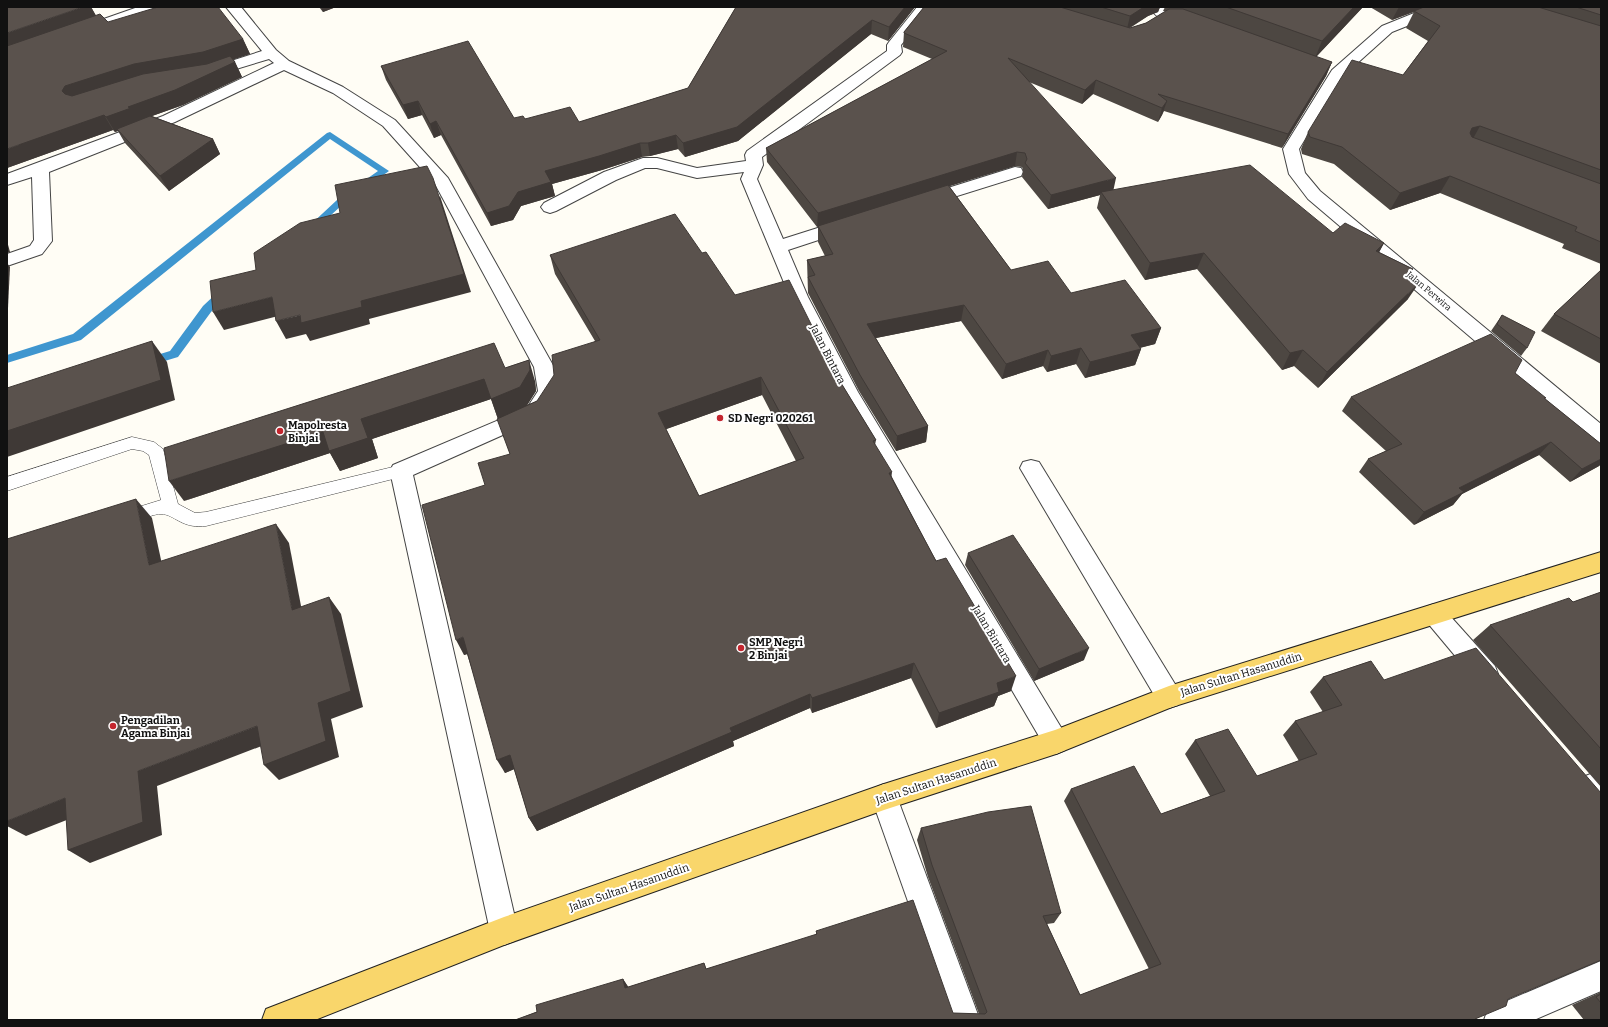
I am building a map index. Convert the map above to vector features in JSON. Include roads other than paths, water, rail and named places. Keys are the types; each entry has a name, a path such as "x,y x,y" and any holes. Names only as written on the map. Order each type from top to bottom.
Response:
{"main road":[{"name":"Jalan Sultan Hasanuddin","path":"277,1020 504,931 884,797 1056,742 1169,697 1601,562"}],"street":[{"path":"64,38 108,16 152,7"},
{"path":"233,7 271,53 284,64 338,90 389,123 442,182 544,366 548,392 534,412 401,471 504,931"},
{"name":"Jalan Bintara","path":"925,7 894,45 895,52 753,155 755,165 749,179 799,297 849,395 1056,742"},
{"name":"Jalan Perwira","path":"1442,7 1387,28 1329,70 1291,149 1297,174 1314,195 1601,436"},
{"path":"1158,15 1182,18"},
{"path":"196,75 214,72 271,53"},
{"path":"7,180 40,169 169,119 284,64"},
{"path":"550,207 610,176 643,163 657,163 696,173 755,165"},
{"path":"7,260 36,250 43,241 40,169"},
{"path":"912,205 1015,172"},
{"path":"778,247 860,221"},
{"path":"1031,468 1169,697"},
{"path":"1434,614 1501,692"},
{"path":"1585,781 1601,809"},
{"path":"884,797 965,1020"},
{"path":"1499,1020 1601,976"}],"lane":[{"path":"7,484 132,442 152,446 157,452 171,508"},
{"path":"109,523 160,507 171,508 186,517 195,520 206,519 401,471"}],"waterway":[{"path":"7,359 77,337 330,135 384,171 340,202 313,227"},
{"path":"148,362 174,354 207,309 224,292"}],"place":[{"name":"SD Negri 020261","path":"720,418"},
{"name":"Mapolresta Binjai","path":"280,431"},
{"name":"SMP Negri 2 Binjai","path":"741,648"},
{"name":"Pengadilan Agama Binjai","path":"113,726"}]}
